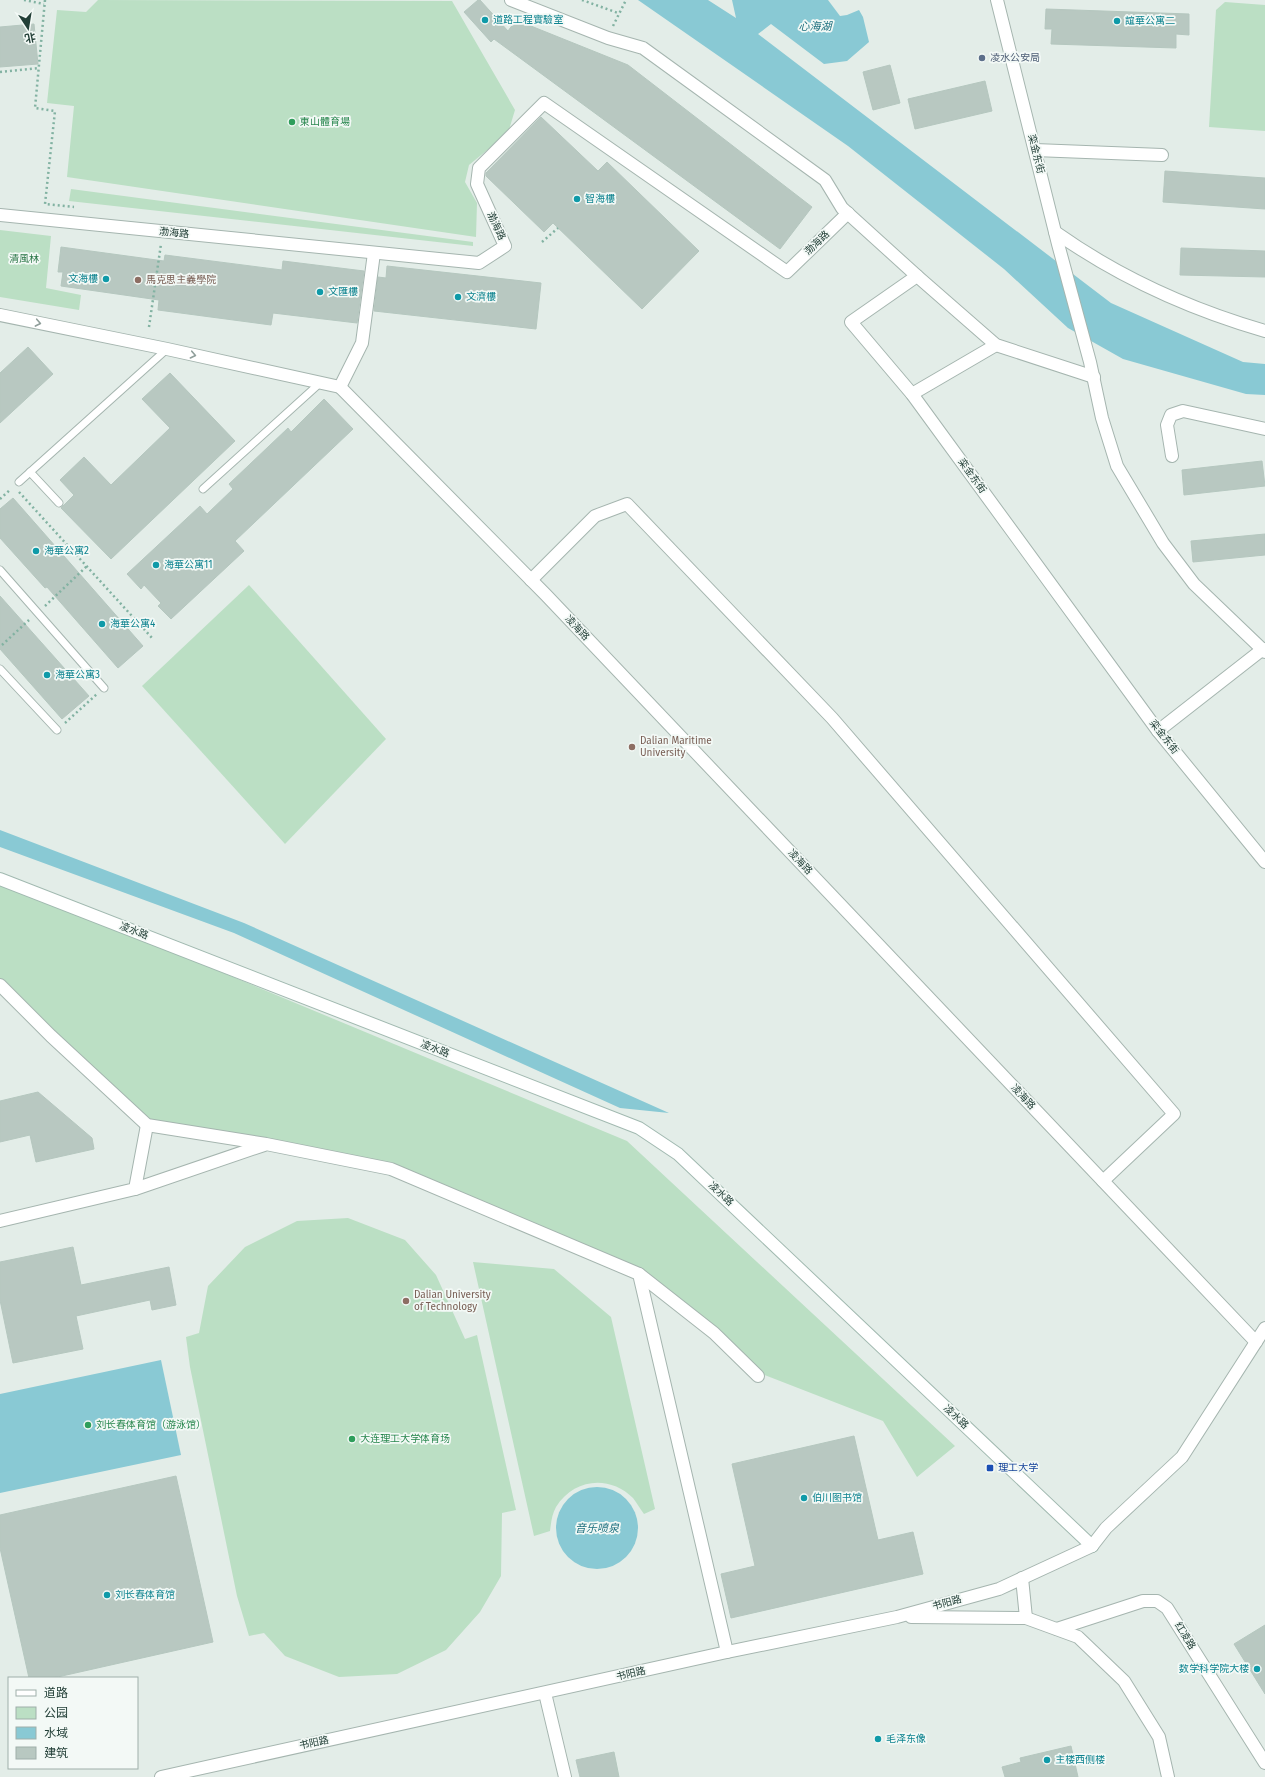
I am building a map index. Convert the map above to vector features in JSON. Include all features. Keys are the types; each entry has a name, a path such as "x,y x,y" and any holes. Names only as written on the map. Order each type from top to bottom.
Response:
{"street":[{"path":"511,0 608,38 643,48 825,180 842,208 996,345 1094,377"},
{"name":"栾金东街","path":"997,0 1058,244 1094,377 1102,418 1117,466 1163,543 1194,584 1264,651"},
{"name":"渤海路","path":"0,215 479,263 506,246 477,184 479,168 544,103 787,272 848,213"},
{"path":"1034,150 1162,155"},
{"path":"1055,232 1142,285 1185,305 1265,331"},
{"path":"0,315 167,349 340,387 362,343 374,253"},
{"name":"栾金东街","path":"917,276 851,322 912,394 1158,731 1265,862"},
{"path":"912,394 996,345"},
{"name":"凌海路","path":"340,387 531,580 1256,1342"},
{"path":"1172,456 1167,425 1171,416 1183,412 1265,429"},
{"path":"531,580 595,516 627,504 826,712 1174,1114 1103,1181"},
{"path":"1158,731 1264,651"},
{"name":"凌水路","path":"0,879 639,1128 678,1154 1092,1546"},
{"path":"0,985 51,1036 147,1126 266,1144 391,1168 639,1274 714,1333 758,1376"},
{"path":"135,1189 147,1126"},
{"path":"0,1221 135,1189 266,1144"},
{"path":"639,1274 727,1652"},
{"path":"1092,1546 1106,1528 1182,1457 1265,1328"},
{"name":"书阳路","path":"161,1777 897,1616 999,1589 1092,1546"},
{"path":"1022,1578 1026,1618"},
{"name":"红凌路","path":"1057,1629 1143,1601 1157,1601 1167,1608 1265,1763"},
{"path":"897,1616 1026,1618 1078,1637 1124,1681 1158,1737 1168,1777"},
{"path":"545,1693 565,1777"}],"lane":[{"path":"19,482 167,349"},
{"path":"203,489 320,383"},
{"path":"30,472 59,503"},
{"path":"0,570 104,688"},
{"path":"0,669 57,730"}],"path":[{"path":"24,0 44,4"},
{"path":"45,0 35,108 55,111 46,194"},
{"path":"582,0 618,13 626,0"},
{"path":"0,72 39,68"},
{"path":"542,242 558,228"},
{"path":"149,327 163,232"},
{"path":"0,499 14,486 152,638"},
{"path":"57,730 104,688"}],"green space":[{"name":"東山體育場","path":"98,0 452,1 515,110 508,133 469,165 465,182 477,203 476,237 67,177 74,106 47,103 57,10 86,12"},
{"path":"1225,2 1265,5 1265,131 1209,127 1216,10"},
{"path":"71,189 473,242 473,246 69,201"},
{"name":"清風林","path":"0,230 51,236 46,288 81,295 79,310 0,297"},
{"path":"249,585 386,739 285,844 142,686"},
{"path":"0,880 627,1141 955,1446 917,1477 883,1421 754,1371 639,1274 391,1169 147,1125 0,983"},
{"name":"大连理工大学体育场","path":"348,1218 405,1240 436,1275 465,1339 477,1335 516,1510 502,1513 501,1576 480,1612 446,1650 397,1674 339,1677 285,1656 264,1633 249,1636 237,1596 190,1367 186,1337 199,1333 208,1286 245,1247 297,1221"},
{"path":"473,1262 554,1269 611,1317 655,1509 644,1514 633,1498 614,1486 603,1483 582,1485 572,1490 556,1507 550,1531 534,1536"}],"water":[{"name":"心海湖","path":"638,0 708,0 736,18 732,0 828,0 840,16 859,10 863,17 869,42 847,61 824,64 771,24 758,34 1111,303 1243,362 1265,364 1265,395 1246,394 1123,359 1068,328 1004,269 848,146"},
{"path":"0,830 244,923 669,1113 620,1108 234,933 0,847"},
{"name":"刘长春体育馆（游泳馆）","path":"161,1360 181,1455 0,1493 0,1394"},
{"name":"音乐喷泉","path":"589,1487 605,1487 620,1494 631,1505 638,1520 638,1536 635,1544 626,1557 613,1566 605,1569 589,1569 574,1562 563,1551 556,1536 556,1520 563,1505 574,1494"}],"building":[{"path":"480,0 508,31 516,20 628,65 812,207 780,249 494,39 491,42 464,12"},
{"name":"誼華公寓二","path":"1046,9 1189,14 1189,35 1176,34 1176,48 1051,44 1052,29 1045,29"},
{"path":"34,24 38,64 0,67 0,27"},
{"path":"890,65 900,103 873,110 863,72"},
{"path":"985,81 992,111 915,129 908,99"},
{"name":"智海樓","path":"541,117 598,171 607,162 699,251 642,309 553,223 544,232 486,176 486,173"},
{"path":"1165,171 1265,178 1265,209 1163,202"},
{"path":"61,247 164,261 165,255 282,270 283,261 364,271 357,323 273,313 271,325 158,310 159,300 61,286 63,272 58,272"},
{"path":"1181,248 1265,251 1265,277 1180,275"},
{"name":"文濟樓","path":"387,266 541,283 536,329 374,311 378,277 386,278"},
{"path":"28,347 53,374 0,423 0,373"},
{"path":"170,373 235,441 111,559 61,508 74,495 60,480 84,457 111,485 170,428 142,399"},
{"path":"324,399 353,429 235,541 244,551 171,619 158,606 161,603 144,585 141,589 127,574 200,506 207,514 233,489 229,484 288,428 291,432"},
{"path":"1262,461 1265,486 1184,495 1182,470"},
{"path":"13,498 143,646 118,668 47,587 45,588 0,538 0,509"},
{"path":"1265,534 1265,555 1193,562 1191,541"},
{"name":"海華公寓3","path":"0,596 89,696 62,719 0,649"},
{"path":"38,1092 92,1138 94,1149 36,1162 30,1135 0,1142 0,1101"},
{"path":"73,1247 81,1285 169,1267 176,1305 152,1310 150,1300 76,1316 83,1349 13,1363 0,1300 0,1262"},
{"name":"伯川图书馆","path":"854,1436 878,1540 913,1532 923,1574 731,1618 721,1574 755,1566 732,1464"},
{"name":"刘长春体育馆","path":"176,1476 213,1642 57,1677 29,1677 0,1548 0,1515"},
{"name":"数学科学院大楼","path":"1265,1625 1265,1694 1234,1644"},
{"name":"主楼西侧楼","path":"1071,1746 1078,1777 1005,1777 1002,1767 1021,1762 1020,1758"},
{"path":"614,1752 619,1777 580,1777 576,1760"}],"place":[{"name":"道路工程實驗室","path":"485,20"},
{"name":"誼華公寓二","path":"1117,21"},
{"name":"凌水公安局","path":"982,58"},
{"name":"東山體育場","path":"292,122"},
{"name":"智海樓","path":"577,199"},
{"name":"文海樓","path":"106,279"},
{"name":"馬克思主義學院","path":"138,280"},
{"name":"文匯樓","path":"320,292"},
{"name":"文濟樓","path":"458,297"},
{"name":"海華公寓2","path":"36,551"},
{"name":"海華公寓11","path":"156,565"},
{"name":"海華公寓4","path":"102,624"},
{"name":"海華公寓3","path":"47,675"},
{"name":"Dalian Maritime University","path":"632,747"},
{"name":"Dalian University of Technology","path":"406,1301"},
{"name":"刘长春体育馆（游泳馆）","path":"88,1425"},
{"name":"大连理工大学体育场","path":"352,1439"},
{"name":"理工大学","path":"990,1468"},
{"name":"伯川图书馆","path":"804,1498"},
{"name":"刘长春体育馆","path":"107,1595"},
{"name":"数学科学院大楼","path":"1257,1669"},
{"name":"毛泽东像","path":"878,1739"},
{"name":"主楼西侧楼","path":"1047,1760"}]}
